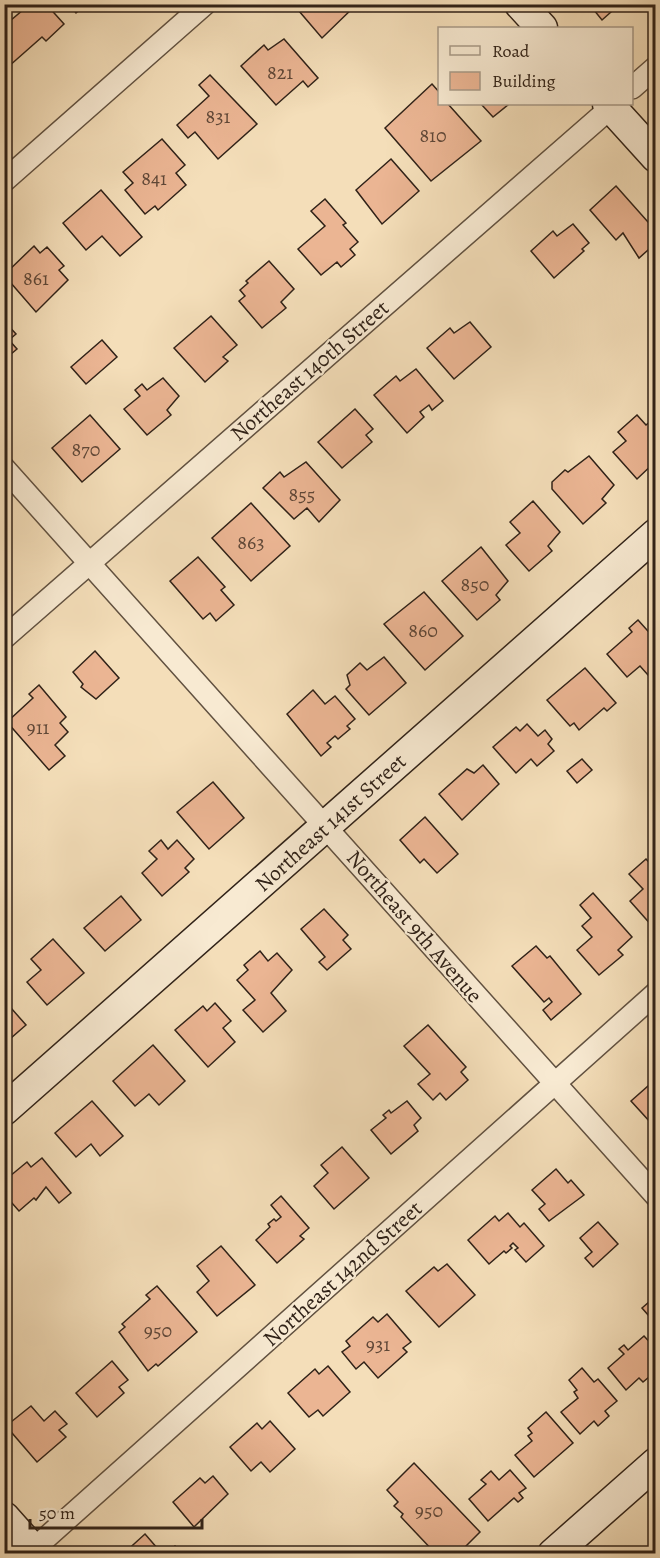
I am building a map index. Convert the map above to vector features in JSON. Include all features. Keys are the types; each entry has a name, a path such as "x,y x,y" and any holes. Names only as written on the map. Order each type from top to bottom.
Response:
{"street":[{"path":"4,181 205,4"},
{"path":"520,4 541,27"},
{"name":"Northeast 140th Street","path":"633,86 656,67"},
{"name":"Northeast 140th Street","path":"4,638 610,105"},
{"path":"619,105 656,158"},
{"name":"Northeast 9th Avenue","path":"4,468 656,1196"},
{"name":"Northeast 141st Street","path":"4,1110 656,534"},
{"name":"Northeast 142nd Street","path":"33,1552 656,993"},
{"path":"553,1554 656,1463"},
{"path":"4,1517 33,1552"}],"building":[{"path":"21,4 46,4 64,24 46,41 42,37 8,67 4,62 4,26 24,9"},
{"path":"69,4 86,4 76,13"},
{"path":"307,4 357,4 322,38 299,11"},
{"path":"589,4 620,4 602,20"},
{"path":"284,39 318,78 308,87 303,81 276,105 241,66 264,45 268,50"},
{"path":"210,75 257,124 218,159 195,132 188,138 177,125 209,96 199,85"},
{"path":"432,84 438,91 438,105 449,105 481,141 431,181 385,128"},
{"path":"482,105 508,105 493,117"},
{"path":"162,139 185,165 176,173 186,185 158,210 155,206 145,214 125,190 133,183 123,172"},
{"path":"391,159 419,191 382,224 356,190"},
{"path":"616,186 656,231 656,243 639,258 623,233 616,240 590,210"},
{"path":"101,190 142,237 120,256 102,236 86,250 63,223"},
{"path":"325,199 346,223 343,225 358,242 350,249 355,255 341,267 337,262 321,275 298,249 325,226 311,211"},
{"path":"573,224 589,243 582,249 584,251 554,278 531,251 553,231 557,236"},
{"path":"34,246 40,253 47,247 64,266 59,270 68,280 36,312 4,275"},
{"path":"269,261 294,289 281,302 286,308 262,328 239,301 245,296 240,290 248,283 246,281"},
{"path":"211,316 237,345 223,357 228,361 205,382 174,348"},
{"path":"4,321 16,334 9,340 17,349 4,360"},
{"path":"470,322 491,347 454,379 427,348 450,328 454,333"},
{"path":"102,340 117,357 86,384 71,367"},
{"path":"416,369 443,401 432,410 429,405 420,412 424,417 407,433 374,395 396,376 400,381"},
{"path":"163,378 179,396 167,410 171,415 147,435 124,409 140,396 135,390 142,384 147,390"},
{"path":"355,409 373,429 366,435 372,442 342,468 318,442"},
{"path":"90,415 120,449 82,482 52,448"},
{"path":"637,415 646,425 652,420 656,424 656,461 637,479 613,452 626,441 618,432"},
{"path":"589,456 614,485 602,499 606,503 583,524 552,489 552,482 565,470 568,472"},
{"path":"306,462 340,500 319,522 307,508 294,519 263,488 280,472 284,477"},
{"path":"533,501 560,532 548,546 552,551 529,571 506,545 520,533 510,522"},
{"path":"251,503 290,546 251,581 212,538"},
{"path":"481,547 508,581 496,595 500,600 477,620 442,581"},
{"path":"198,557 225,587 221,590 234,605 216,621 210,613 203,619 170,581"},
{"path":"424,592 463,636 425,670 384,624"},
{"path":"638,620 656,640 656,669 648,675 640,666 627,677 607,654 632,632 629,628"},
{"path":"95,651 119,678 96,699 81,687 83,684 73,672"},
{"path":"384,657 406,683 369,715 346,689 350,685 347,675 360,663 367,670"},
{"path":"585,668 616,703 607,711 604,708 579,730 574,723 570,726 547,700"},
{"path":"39,685 66,717 60,723 68,732 55,745 65,756 49,770 7,722 33,698 29,694"},
{"path":"313,690 325,704 335,696 355,719 347,726 350,729 338,739 335,736 327,743 331,747 321,756 287,714"},
{"path":"527,724 538,736 545,730 552,739 548,744 554,751 537,766 531,759 516,773 493,747 516,727 520,731"},
{"path":"582,759 592,770 577,783 567,771"},
{"path":"483,765 499,784 462,820 439,794 467,769 474,773"},
{"path":"4,767 10,773 4,779"},
{"path":"213,782 244,818 209,849 177,812"},
{"path":"425,817 458,854 437,873 424,859 420,863 400,840"},
{"path":"161,840 168,849 177,840 194,859 185,868 189,872 162,896 142,873 157,859 149,851"},
{"path":"646,859 654,868 656,866 656,925 653,927 630,901 643,889 629,874"},
{"path":"593,893 632,937 618,950 623,955 599,975 577,950 592,937 582,926 591,918 580,905"},
{"path":"121,896 141,920 105,951 84,928"},
{"path":"324,909 348,935 343,940 351,949 327,970 319,962 325,957 301,929"},
{"path":"53,939 84,973 47,1005 27,982 41,970 31,959"},
{"path":"536,946 547,958 550,956 581,994 551,1020 543,1010 552,1002 549,998 544,1002 512,966"},
{"path":"260,951 268,961 277,953 292,970 271,993 286,1011 263,1032 243,1010 255,1000 237,980 248,970 244,965"},
{"path":"4,1000 26,1025 4,1044"},
{"path":"215,1003 231,1021 223,1028 235,1042 208,1067 175,1030 203,1006 207,1011"},
{"path":"428,1025 466,1067 461,1072 468,1080 446,1100 440,1093 433,1100 418,1084 430,1074 404,1046"},
{"path":"153,1045 185,1081 159,1105 149,1094 135,1106 113,1081"},
{"path":"656,1079 656,1120 651,1123 631,1101"},
{"path":"92,1101 123,1136 100,1156 91,1144 76,1157 55,1133"},
{"path":"407,1101 421,1118 414,1125 418,1131 391,1154 371,1130 386,1118 383,1115 389,1110 391,1113"},
{"path":"342,1147 369,1178 334,1209 314,1186 328,1173 321,1165"},
{"path":"42,1158 71,1193 59,1203 46,1187 36,1200 34,1198 19,1211 4,1194 4,1181 27,1162 31,1167"},
{"path":"556,1169 568,1183 571,1180 584,1195 549,1221 539,1209 545,1204 532,1190"},
{"path":"281,1196 309,1228 300,1236 304,1239 277,1263 256,1240 270,1227 268,1224 281,1217 271,1205"},
{"path":"508,1213 520,1227 524,1223 544,1246 526,1262 515,1250 518,1248 513,1243 510,1246 512,1248 506,1253 504,1251 489,1264 468,1240 495,1216 499,1221"},
{"path":"598,1222 618,1244 593,1267 585,1258 592,1252 580,1238"},
{"path":"221,1246 255,1285 217,1316 197,1292 209,1281 197,1266"},
{"path":"447,1264 475,1295 439,1327 406,1291 434,1267 438,1271"},
{"path":"157,1286 197,1332 158,1366 156,1364 148,1371 119,1332 125,1327 122,1324 150,1299 146,1295"},
{"path":"656,1296 656,1324 642,1308"},
{"path":"387,1314 411,1342 403,1348 407,1352 378,1378 364,1362 356,1369 342,1352 350,1346 346,1341 373,1317 378,1322"},
{"path":"644,1336 656,1349 656,1363 651,1367 655,1372 643,1382 639,1378 626,1390 608,1368 624,1354 619,1349 624,1345 628,1350"},
{"path":"112,1361 128,1380 119,1387 124,1393 97,1417 76,1393"},
{"path":"328,1366 350,1392 323,1416 318,1410 309,1417 288,1393 315,1369 319,1374"},
{"path":"582,1368 594,1382 598,1379 617,1401 605,1411 609,1416 598,1426 594,1421 580,1434 561,1412 578,1398 574,1392 577,1390 569,1380"},
{"path":"31,1406 44,1421 55,1411 67,1424 59,1430 66,1437 37,1462 6,1426"},
{"path":"546,1412 573,1443 534,1477 515,1455 532,1441 528,1436 532,1433 528,1428"},
{"path":"270,1421 295,1449 270,1472 261,1462 251,1471 230,1447 257,1423 262,1429"},
{"path":"414,1463 480,1532 458,1554 436,1554 401,1517 403,1514 394,1506 398,1502 387,1490"},
{"path":"510,1470 526,1488 519,1493 523,1498 518,1502 514,1498 488,1521 469,1499 486,1484 481,1480 491,1471 499,1480"},
{"path":"213,1476 228,1494 194,1527 173,1502 200,1478 205,1483"},
{"path":"145,1534 158,1549 161,1547 166,1553 175,1546 181,1552 179,1554 123,1554"}]}
